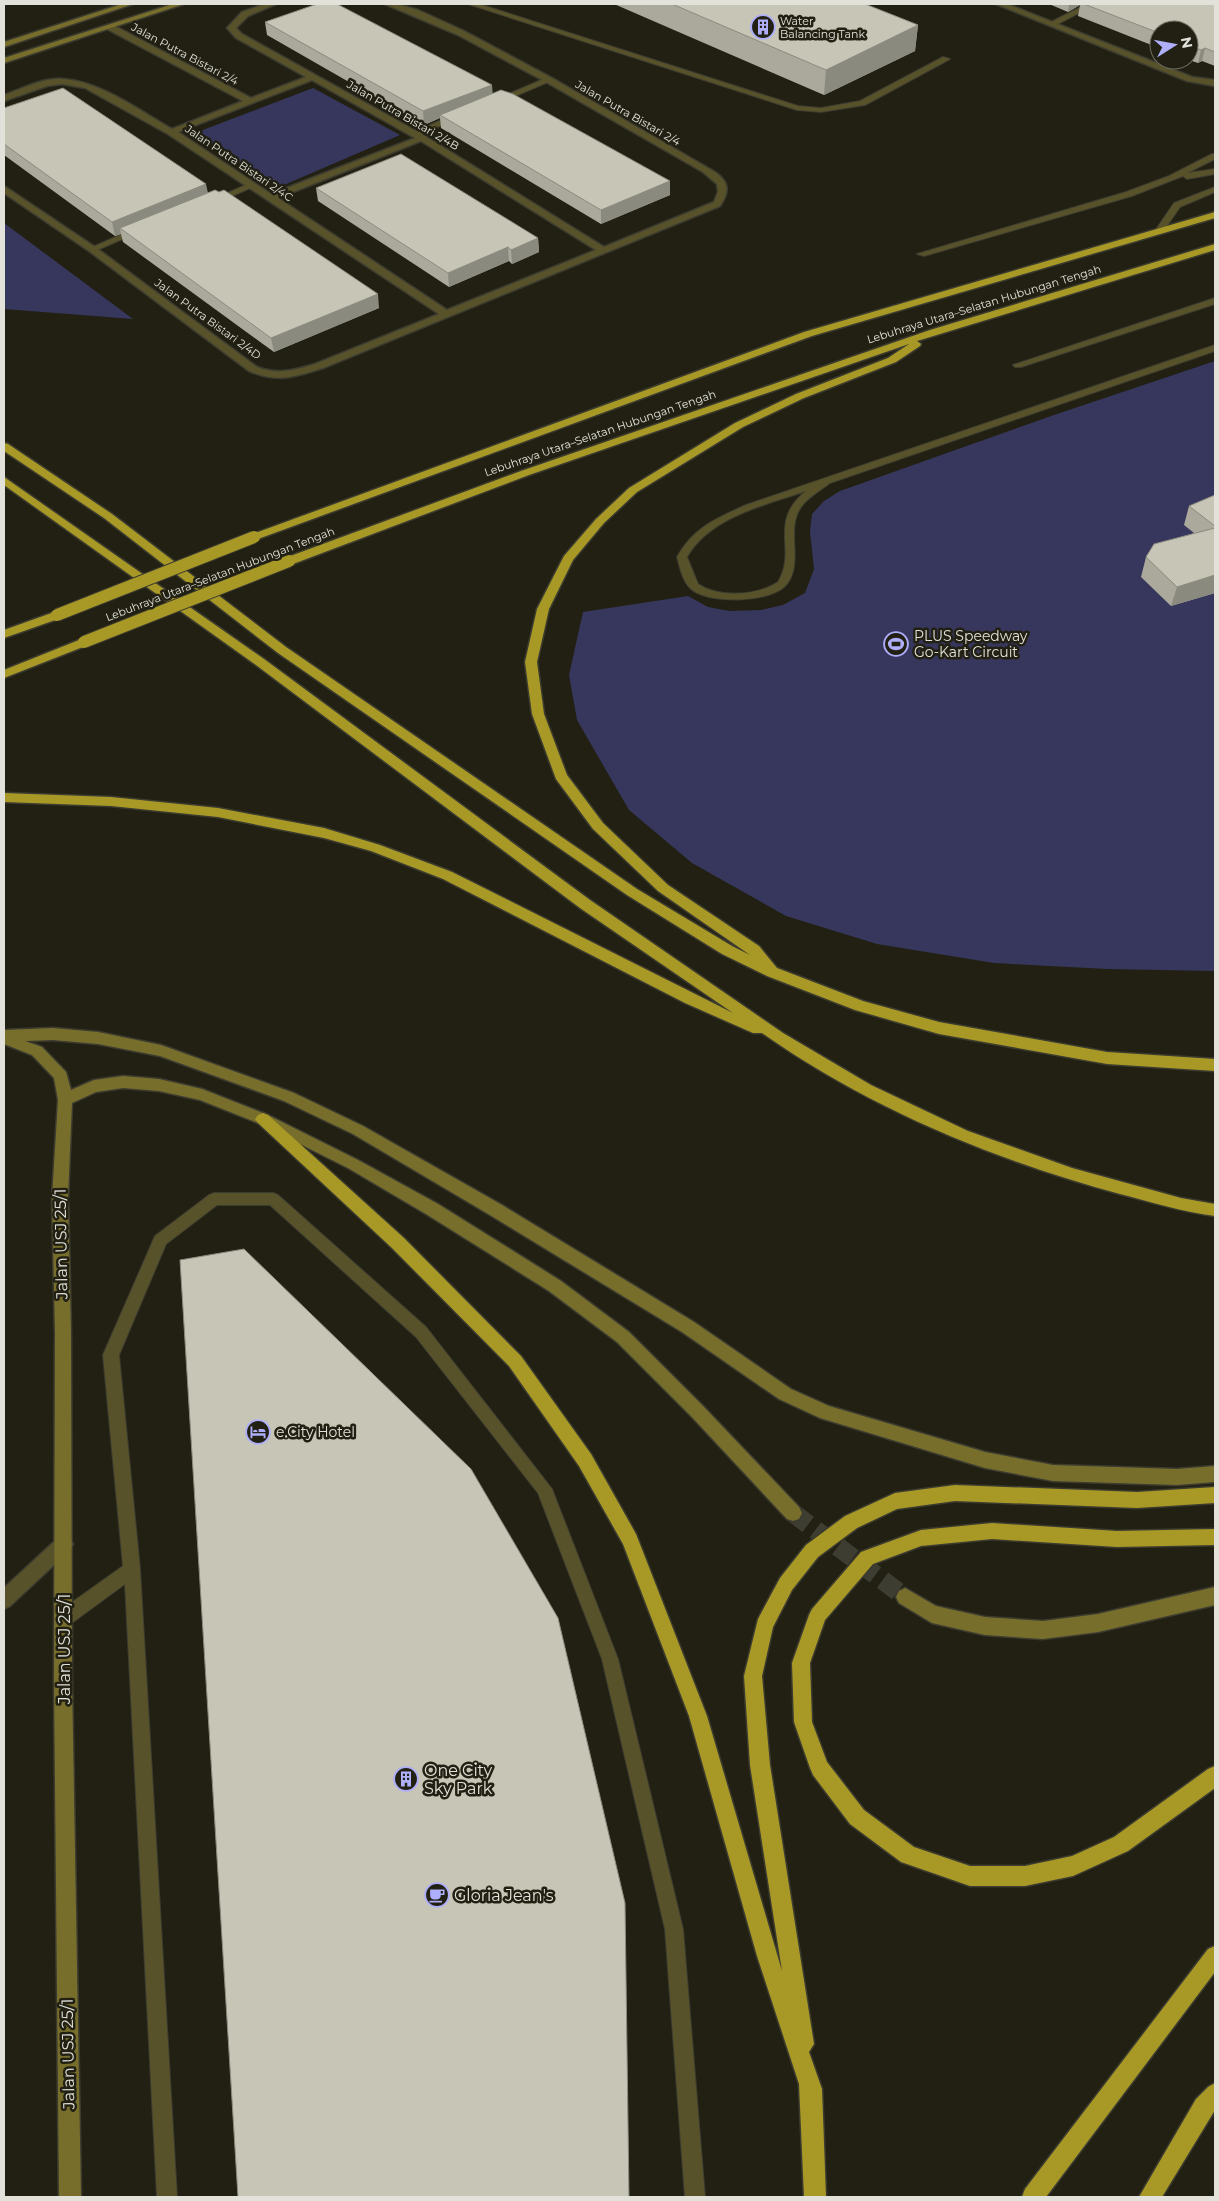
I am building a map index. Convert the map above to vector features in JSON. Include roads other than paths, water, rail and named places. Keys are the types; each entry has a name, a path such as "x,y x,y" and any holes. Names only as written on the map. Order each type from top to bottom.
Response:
{"highway":[{"name":"Lebuhraya Utara–Selatan Hubungan Tengah","path":"4,634 254,537 808,334 1215,215"},
{"name":"Lebuhraya Utara–Selatan Hubungan Tengah","path":"4,674 289,561 525,473 934,332 1215,247"},
{"path":"772,972 754,950 663,888 598,826 561,776 538,714 531,662 543,609 568,559 600,521 633,490 739,425 800,396 892,360 934,332"},
{"path":"4,446 108,516 282,650 632,892 728,950 772,972 860,1006 940,1028 1107,1058 1215,1065"},
{"path":"4,480 260,662 586,904 778,1037 866,1089 963,1135 1070,1174 1181,1204 1215,1210"},
{"path":"4,798 71,798 134,802 201,810 253,818 372,848 427,866 735,1021 778,1037"},
{"path":"263,1119 398,1243 514,1361 585,1460 630,1540 698,1716 767,1956 811,2089"},
{"path":"815,2197 811,2089 760,1765 753,1676 764,1625 786,1584 812,1551 850,1522 895,1501 955,1493 1138,1500 1215,1495"},
{"path":"1215,1537 1117,1539 992,1531 922,1538 866,1558 818,1615 801,1663 803,1722 820,1768 857,1817 908,1855 970,1876 1024,1876 1073,1866 1121,1844 1215,1776"},
{"path":"1032,2197 1215,1956"},
{"path":"1150,2197 1204,2107 1215,2094"}],"street":[{"path":"4,45 129,4"},
{"path":"4,61 180,4"},
{"name":"Jalan Putra Bistari 2/4B","path":"271,4 245,14 231,28 239,36 418,136 604,250"},
{"name":"Jalan Putra Bistari 2/4","path":"390,4 437,21 549,80 706,170 716,177 724,190 717,204 604,250"},
{"path":"1000,4 1190,80 1215,83"},
{"name":"Jalan Putra Bistari 2/4","path":"110,27 248,100"},
{"path":"172,132 248,100 313,77"},
{"name":"Jalan Putra Bistari 2/4C","path":"4,98 45,84 62,81 88,86 172,132 446,314"},
{"path":"270,198 418,136"},
{"name":"Jalan Putra Bistari 2/4D","path":"4,189 92,249 253,369 268,375 296,373 319,366 604,250"},
{"path":"4,1037 53,1034 71,1035 98,1038 161,1051 289,1097 358,1130 496,1210 679,1322 785,1394 826,1413 985,1460 1052,1473 1176,1477 1215,1474"},
{"name":"Jalan USJ 25/1","path":"4,1037 37,1050 60,1076 65,1100 60,1198 63,1342 70,2197"},
{"path":"65,1100 94,1086 123,1082 152,1084 202,1095 263,1119 353,1164 432,1209 555,1286 623,1337 697,1411 793,1513"},
{"path":"4,1600 64,1544"},
{"path":"905,1597 932,1614 984,1626 1042,1630 1098,1623 1215,1596"}],"lane":[{"path":"472,4 797,108 821,110 862,103 946,59"},
{"path":"1051,24 1092,4"},
{"path":"486,105 549,80"},
{"path":"418,136 468,112"},
{"path":"921,254 1129,194 1172,178 1215,156"},
{"path":"1172,178 1215,172"},
{"path":"207,203 251,186"},
{"path":"1159,232 1178,205 1215,190"},
{"path":"92,249 145,228"},
{"path":"1018,365 1215,300"},
{"path":"830,479 795,509 790,521 788,572 781,585 764,593 741,597 713,594 695,587 686,571 682,557 690,543 713,524 750,507 830,479 1215,348"},
{"path":"167,2197 132,1570 111,1355 160,1240 214,1199 273,1199 421,1332 544,1489 610,1659 674,1929 695,2197"},
{"path":"64,1619 132,1570"}],"tunnel":[{"path":"793,1513 905,1597"}],"place":[{"name":"Water Balancing Tank","path":"763,27"},
{"name":"PLUS Speedway Go-Kart Circuit","path":"896,644"},
{"name":"e.City Hotel","path":"258,1432"},
{"name":"One City Sky Park","path":"406,1779"},
{"name":"Gloria Jean's","path":"437,1895"}]}
